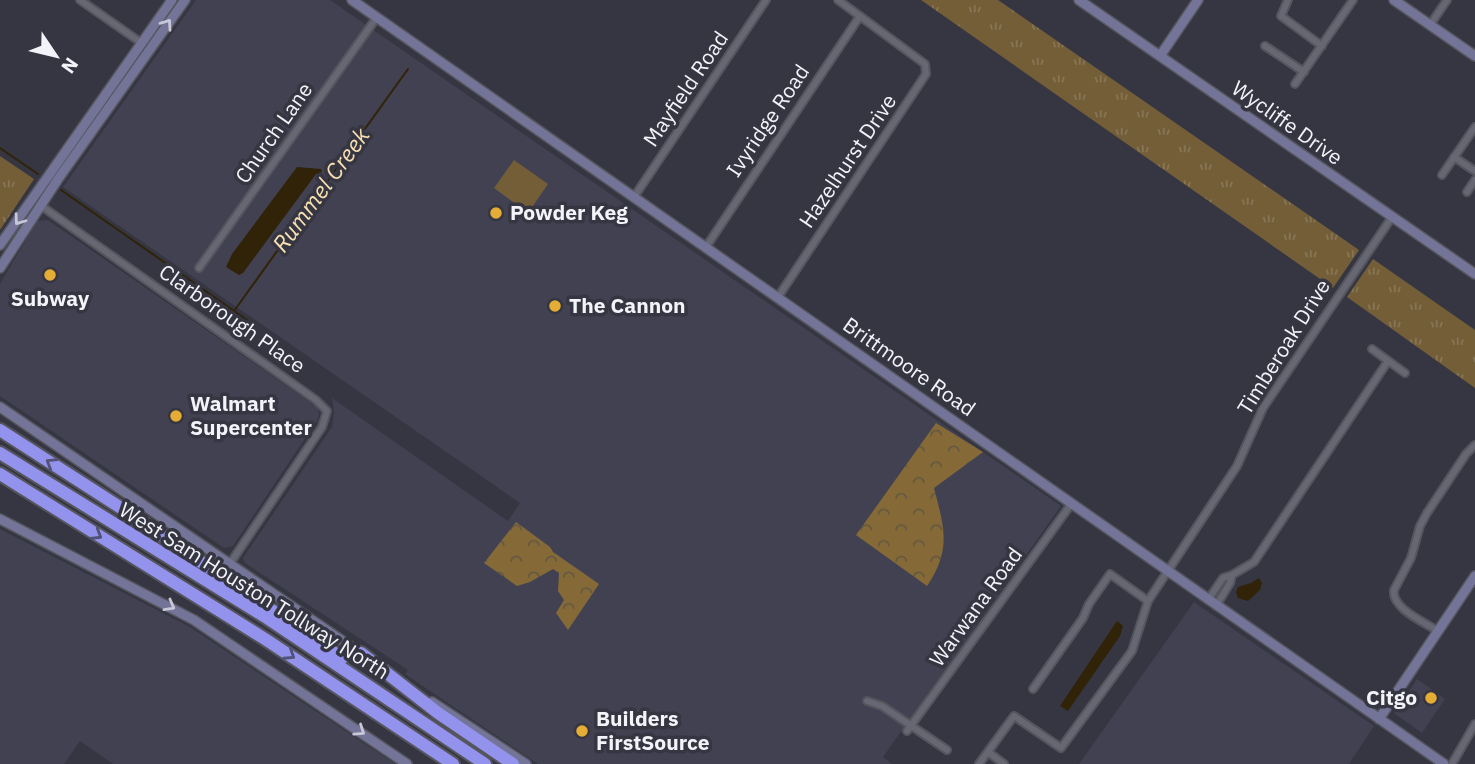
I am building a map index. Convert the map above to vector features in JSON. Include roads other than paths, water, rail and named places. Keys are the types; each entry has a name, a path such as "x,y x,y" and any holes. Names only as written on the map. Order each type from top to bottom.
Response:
{"highway":[{"path":"5,434 132,515 331,650 372,679 387,698"},
{"name":"West Sam Houston Tollway North","path":"0,453 267,618 485,764"},
{"name":"West Sam Houston Tollway North","path":"0,474 256,633 453,764"},
{"path":"361,653 438,713 513,764"}],"main road":[{"path":"0,268 37,203 146,46 173,0"},
{"path":"146,46 185,0"},
{"name":"Brittmoore Road","path":"352,0 1444,764"},
{"name":"Wycliffe Drive","path":"1079,0 1475,274"},
{"path":"1160,56 1198,0"},
{"path":"1394,0 1407,4 1430,25 1475,56"},
{"path":"0,245 37,203"},
{"path":"0,407 229,565 526,764"},
{"path":"0,519 194,620 407,764"},
{"path":"1379,719 1475,576"}],"street":[{"path":"80,0 146,46"},
{"name":"Mayfield Road","path":"634,197 766,0"},
{"name":"Hazelhurst Drive","path":"778,297 926,74 925,64 838,0"},
{"path":"1430,25 1447,0"},
{"path":"1286,1 1281,16 1322,46"},
{"path":"1295,84 1350,1"},
{"name":"Ivyridge Road","path":"706,247 860,16"},
{"name":"Church Lane","path":"199,268 377,18"},
{"path":"1265,46 1304,72"},
{"path":"1442,175 1475,127"},
{"path":"1454,157 1475,171"},
{"path":"1466,192 1475,180"},
{"name":"Clarborough Place","path":"37,203 298,387 327,411 323,427 229,565"},
{"name":"Timberoak Drive","path":"988,752 1014,716 1061,748 1132,651 1148,601 1237,466 1255,424 1278,383 1392,217"},
{"path":"1372,349 1405,373"},
{"path":"1212,603 1223,578 1254,562 1388,361"},
{"path":"1438,632 1396,603 1393,595 1411,558 1420,526 1427,513 1475,445"},
{"name":"Warwana Road","path":"910,728 1072,503"},
{"path":"1033,689 1110,574 1148,601"},
{"path":"867,701 882,706 910,728 947,750"},
{"path":"1452,764 1475,724"},
{"path":"979,764 988,752 1004,764"}],"waterway":[{"name":"Rummel Creek","path":"234,311 408,69"},
{"name":"Rummel Creek","path":"0,148 38,174"},
{"path":"61,190 247,320"}],"place":[{"name":"Powder Keg","path":"496,213"},
{"name":"Subway","path":"50,275"},
{"name":"The Cannon","path":"555,306"},
{"name":"Walmart Supercenter","path":"176,416"},
{"name":"Citgo","path":"1431,698"},
{"name":"Builders FirstSource","path":"582,731"}]}
